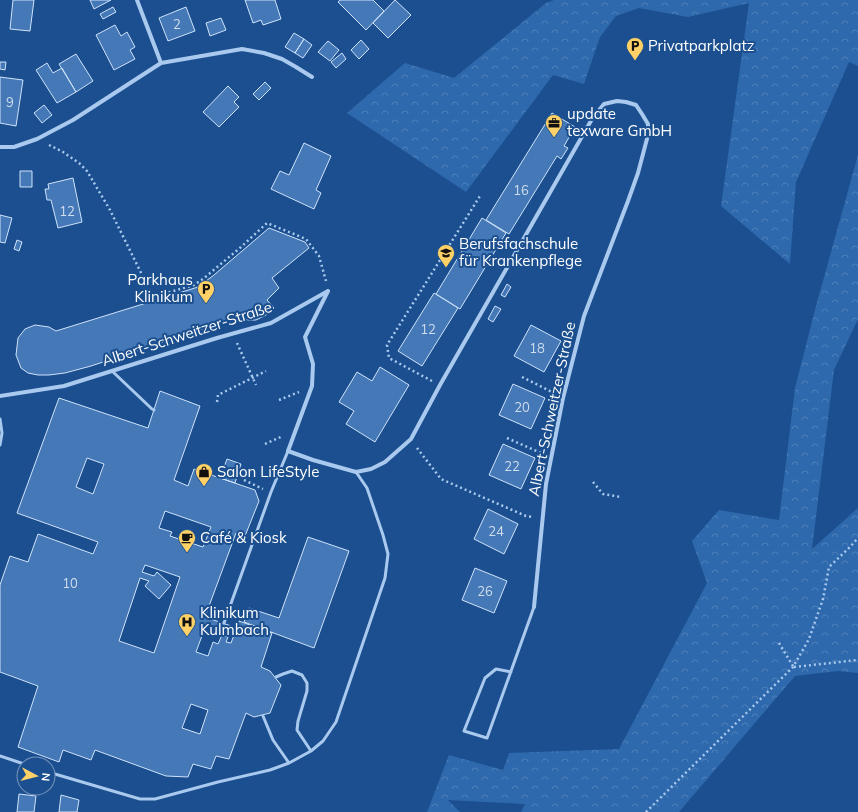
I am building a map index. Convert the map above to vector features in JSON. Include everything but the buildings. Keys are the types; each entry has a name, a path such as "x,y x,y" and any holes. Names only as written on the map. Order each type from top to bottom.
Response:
{"street":[{"path":"137,0 161,63"},
{"path":"0,147 14,147 37,139 73,120 161,63 242,49 264,53 282,60 296,66 312,77"},
{"name":"Albert-Schweitzer-Straße","path":"356,472 371,469 385,462 411,439 440,385 592,119 604,104 617,100 636,105 648,124 648,135 638,173 584,316 563,398 546,484 534,607"},
{"path":"328,291 305,337 313,364 312,386 288,451 313,460 356,472"},
{"name":"Albert-Schweitzer-Straße","path":"0,396 64,386 271,323 328,291"}],"lane":[{"path":"112,371 154,410"},
{"path":"0,419 2,432 0,445"},
{"path":"224,623 271,492 288,451"},
{"path":"56,774 140,799 155,799 270,770 289,763 311,751 323,741 336,722 386,578 388,554 383,535 367,488 356,472"},
{"path":"511,672 496,669 485,678 464,730 487,738 511,672 534,607"},
{"path":"276,677 292,672 302,675 307,683 307,691 298,721 297,730 311,751"},
{"path":"263,716 273,740 289,763"},
{"path":"0,756 16,761"}],"path":[{"path":"37,139 63,152 79,163 87,171 110,210 153,297 194,285 241,247 267,223 306,239 319,256 328,291"},
{"path":"440,385 389,358 387,345 480,196"},
{"path":"232,334 256,385"},
{"path":"217,402 218,395 266,371"},
{"path":"522,377 563,398"},
{"path":"279,400 312,386"},
{"path":"507,438 551,457"},
{"path":"411,439 441,478 526,516 542,519"},
{"path":"244,480 271,492"},
{"path":"593,482 603,494 621,496"},
{"path":"646,812 793,667 809,639 823,599 829,567 858,538"},
{"path":"779,644 793,667"},
{"path":"793,667 858,660"}],"green space":[{"path":"554,0 858,0 858,66 849,62 796,182 790,264 721,206 749,3 688,17 639,8 616,16 600,37 584,84 553,75 466,192 347,113 405,63 454,78 546,3"},
{"path":"858,155 858,319 834,370 812,549 858,508 858,673 838,671 795,676 679,812 521,812 525,804 448,800 460,812 427,812 449,755 503,770 509,753 619,749 707,583 692,541 719,510 779,520 795,388"}],"place":[{"name":"Privatparkplatz","path":"635,61"},
{"name":"update texware GmbH","path":"554,138"},
{"name":"Berufsfachschule für Krankenpflege","path":"446,268"},
{"name":"Parkhaus Klinikum","path":"206,304"},
{"name":"Salon LifeStyle","path":"204,487"},
{"name":"Café & Kiosk","path":"187,553"},
{"name":"Klinikum Kulmbach","path":"187,637"}]}
